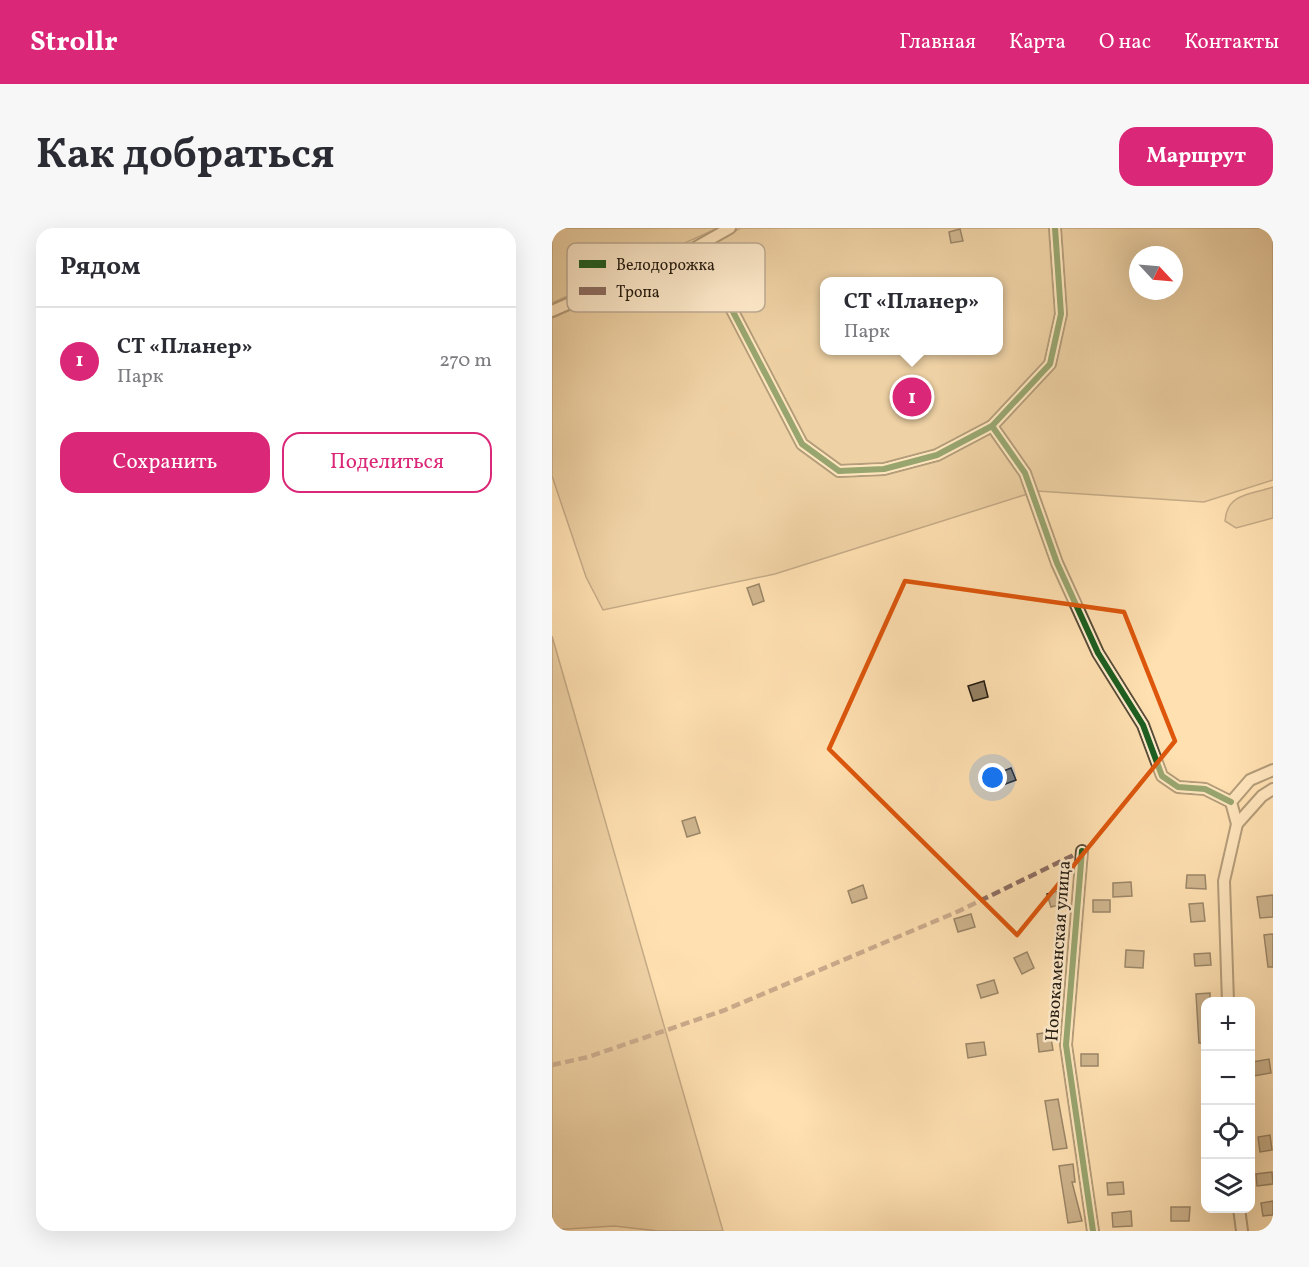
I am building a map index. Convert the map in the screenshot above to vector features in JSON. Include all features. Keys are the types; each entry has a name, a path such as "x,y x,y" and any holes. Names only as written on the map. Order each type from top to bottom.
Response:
{"street":[{"path":"703,243 730,228"},
{"path":"733,312 802,444 839,471 884,469 937,455 992,426 1050,364 1061,314 1055,228"},
{"path":"552,311 567,304"},
{"path":"992,426 1025,473 1057,563 1098,653 1143,725 1162,776 1178,787 1205,789 1232,802"},
{"path":"1232,802 1250,780 1273,770"},
{"path":"1237,824 1262,796 1273,789"},
{"path":"1228,997 1224,881 1237,824 1232,802"},
{"name":"Новокаменская улица","path":"1082,851 1066,1045 1093,1231"},
{"path":"1240,1213 1242,1231"}],"highlighted area":[{"path":"905,581 1124,612 1175,741 1017,935 829,749"}],"shaded area":[{"path":"552,228 718,228 685,243 567,243 567,296 552,303"},
{"path":"740,228 1273,228 1273,480 1204,502 1037,491 775,574 603,610 586,577 552,476 552,318 567,311 765,312 765,243 715,243"},
{"path":"1273,487 1273,518 1236,528 1225,521 1230,505 1235,500"},
{"path":"552,636 723,1231 658,1231 614,1226 552,1230"}],"building":[{"path":"960,229 963,241 951,243 949,232"},
{"path":"759,584 764,601 753,605 747,588"},
{"path":"984,681 988,697 973,701 968,686"},
{"path":"1011,768 1016,780 995,788 991,776"},
{"path":"695,817 700,833 687,837 682,821"},
{"path":"1187,875 1205,875 1206,889 1186,888"},
{"path":"1131,882 1132,896 1113,897 1113,883"},
{"path":"863,885 867,898 852,903 848,891"},
{"path":"1062,890 1066,903 1051,907 1047,894"},
{"path":"1273,895 1273,917 1260,918 1257,897"},
{"path":"1093,900 1110,900 1110,912 1093,912"},
{"path":"1203,903 1205,921 1191,922 1189,904"},
{"path":"971,914 975,927 958,932 954,919"},
{"path":"1273,934 1273,967 1268,967 1264,935"},
{"path":"1126,950 1144,951 1143,968 1125,967"},
{"path":"1027,952 1034,968 1022,974 1014,958"},
{"path":"1210,953 1211,965 1195,966 1194,954"},
{"path":"994,980 998,993 981,998 977,985"},
{"path":"1210,993 1210,997 1201,997 1201,1043 1199,1043 1196,994"},
{"path":"1050,1032 1053,1050 1039,1052 1037,1034"},
{"path":"984,1042 986,1055 968,1058 966,1044"},
{"path":"1081,1054 1098,1054 1098,1066 1081,1066"},
{"path":"1269,1059 1271,1073 1255,1076 1255,1061"},
{"path":"1058,1099 1067,1148 1053,1150 1045,1101"},
{"path":"1270,1135 1272,1150 1260,1152 1258,1137"},
{"path":"1073,1164 1075,1182 1072,1182 1082,1221 1068,1223 1059,1166"},
{"path":"1272,1172 1273,1184 1257,1186 1256,1174"},
{"path":"1123,1182 1124,1194 1108,1195 1107,1183"},
{"path":"1273,1201 1273,1215 1263,1216 1261,1203"},
{"path":"1171,1207 1190,1207 1189,1221 1171,1221"},
{"path":"1131,1211 1132,1226 1113,1227 1112,1213"}],"marked path":[{"path":"552,1065 588,1057 725,1010 959,911 1082,851"}],"cycle path":[{"path":"733,312 802,444 839,471 884,469 937,455 992,426 1050,364 1061,314 1055,228"},
{"path":"992,426 1025,473 1057,563 1098,653 1143,725 1162,776 1178,787 1205,789 1231,802"},
{"path":"1082,851 1066,1045 1093,1231"}],"place":[{"name":"СТ «Планер»","path":"912,397"}]}
